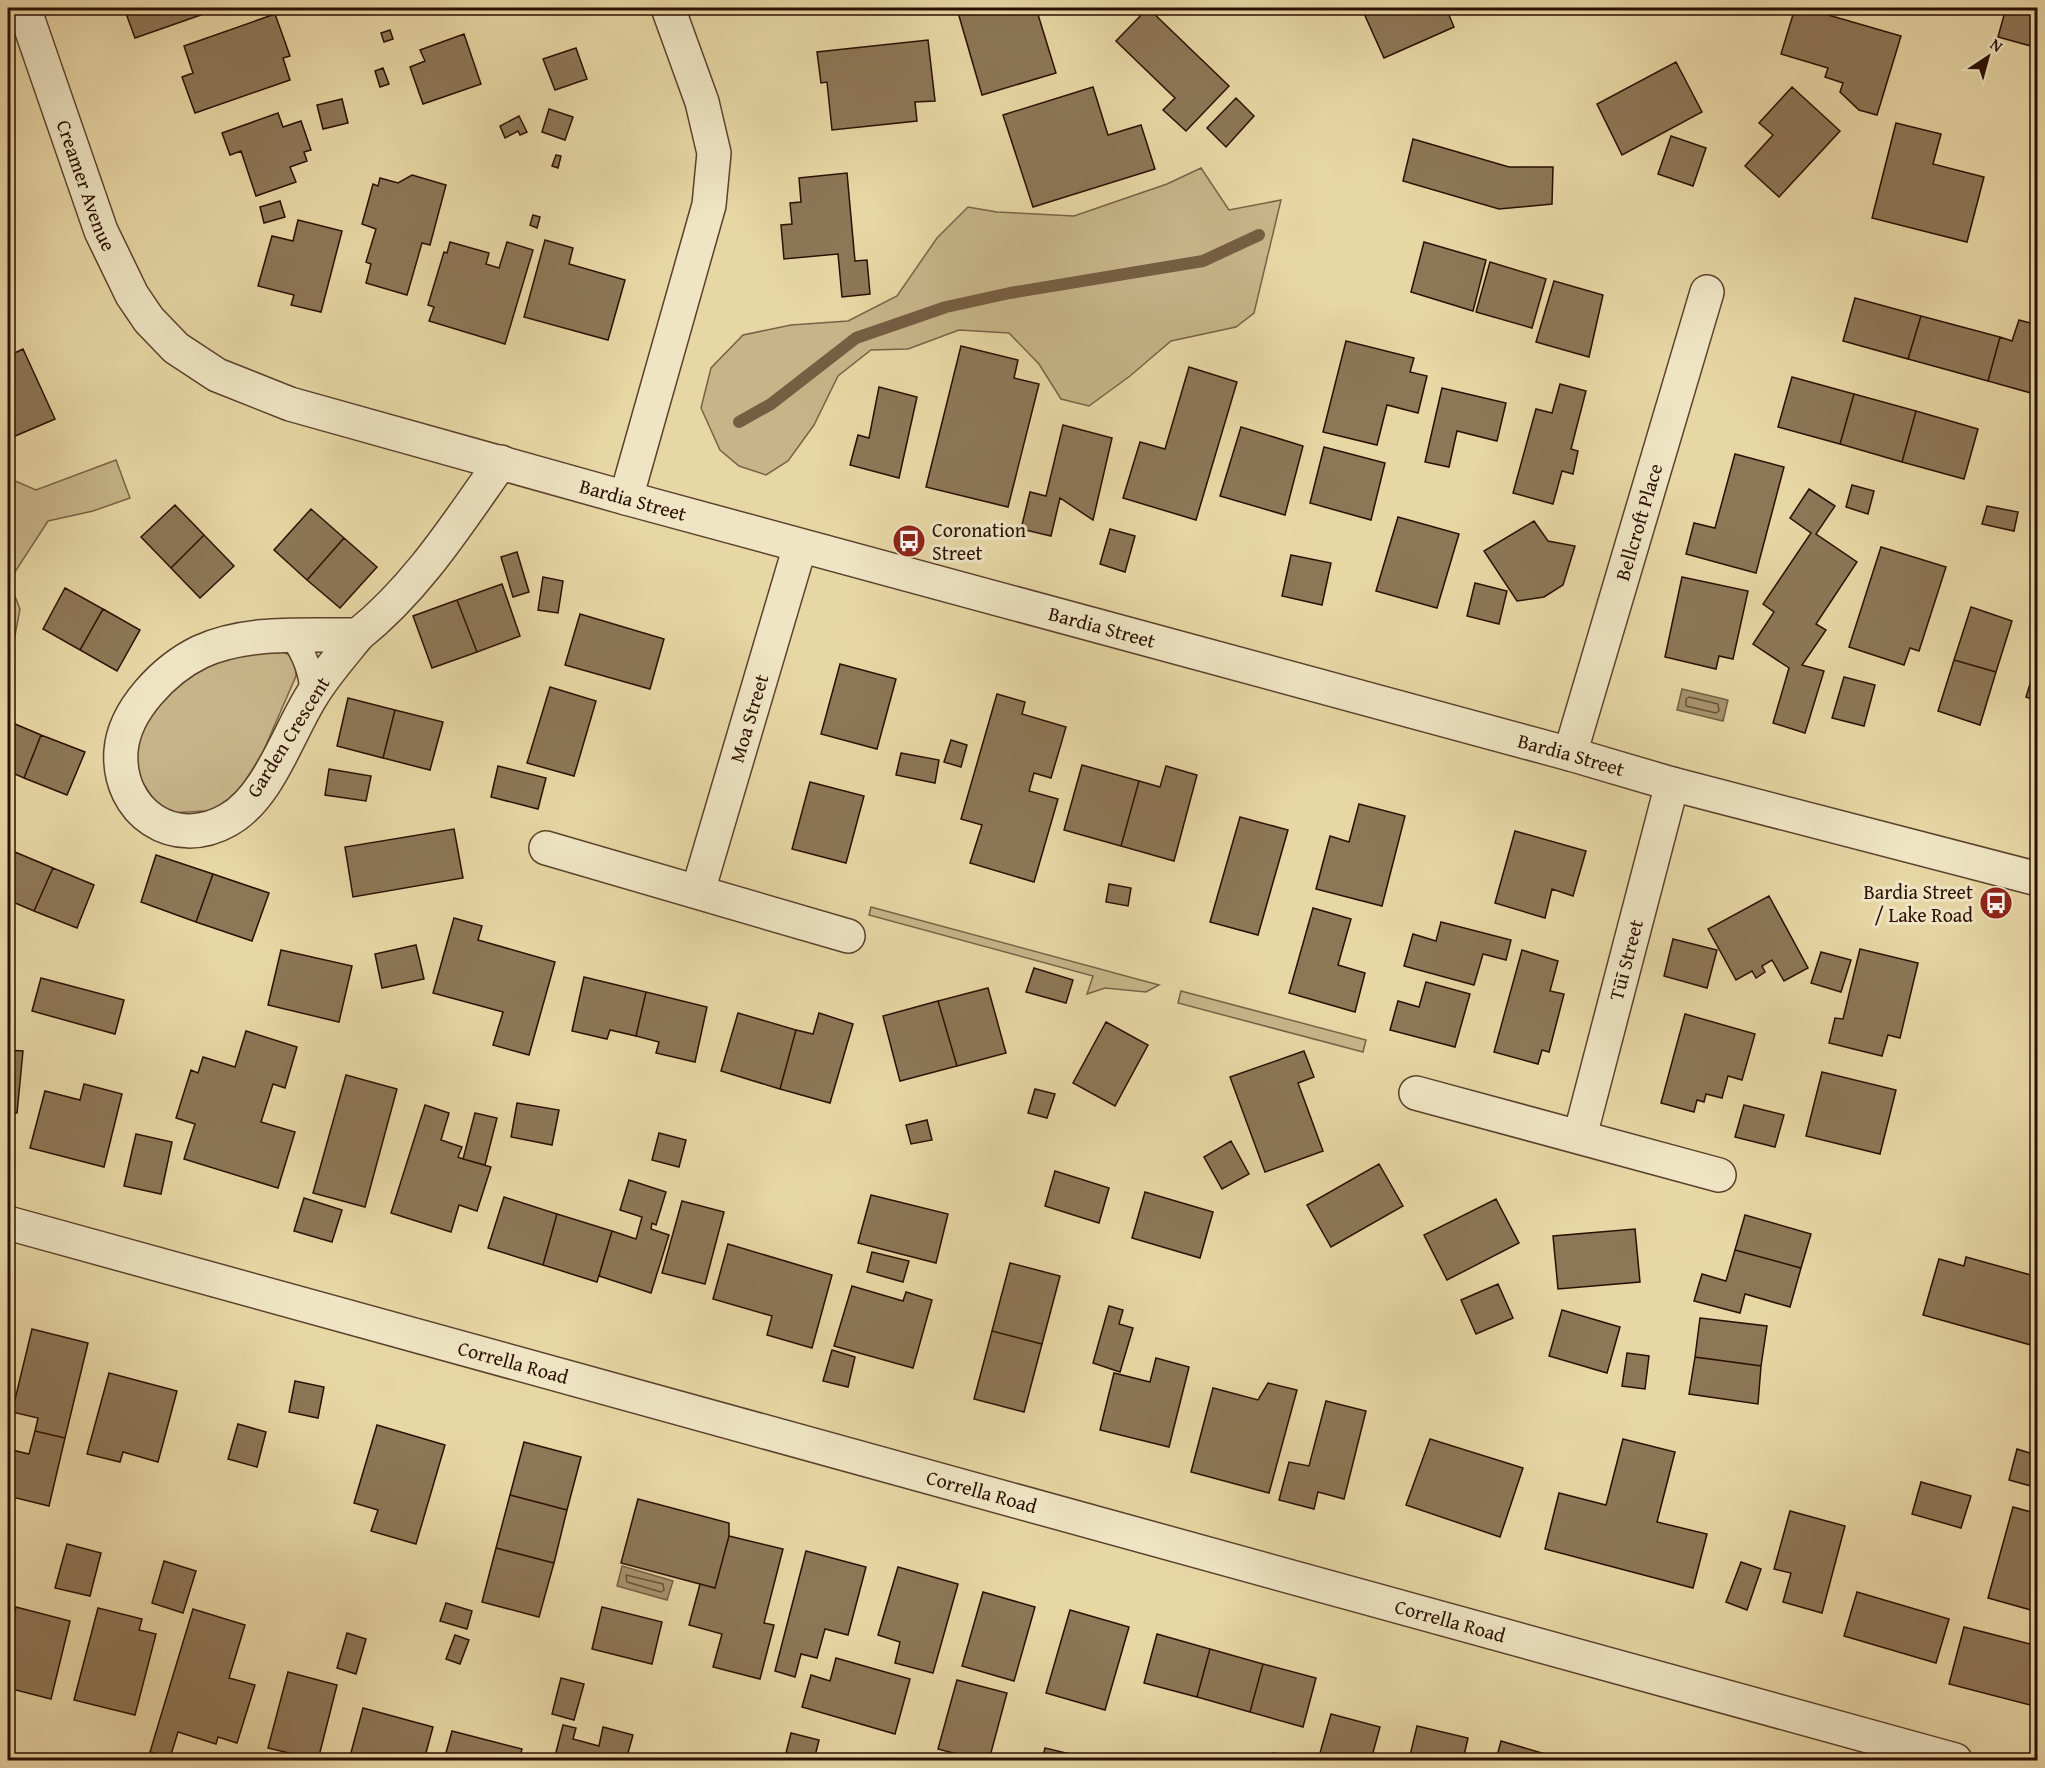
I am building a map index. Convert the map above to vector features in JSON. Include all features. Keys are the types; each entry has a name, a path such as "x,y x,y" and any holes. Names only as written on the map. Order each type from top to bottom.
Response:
{"street":[{"name":"Creamer Avenue","path":"24,8 101,231 132,295 149,320 176,348"},
{"path":"626,498 709,205 714,153 702,102 668,8"},
{"name":"Bellcroft Place","path":"1570,754 1707,292"},
{"name":"Bardia Street","path":"176,348 218,375 290,404 800,546 1570,754 1672,784 2037,879"},
{"name":"Garden Crescent","path":"358,635 292,636 228,643 201,652 151,686 137,709 121,750 126,786 135,805 148,819 167,827 186,831 208,828 229,820 249,802 266,780 313,694 358,635 384,614 421,572 501,462"},
{"name":"Moa Street","path":"698,891 800,546"},
{"name":"Tūī Street","path":"1580,1136 1672,784"},
{"path":"546,848 848,936"},
{"path":"1416,1093 1719,1175"},
{"name":"Corrella Road","path":"8,1223 1955,1761"}],"lane":[{"path":"292,636 303,651 313,694"}],"shaded area":[{"path":"1201,168 1229,210 1281,200 1254,313 1236,327 1171,341 1130,376 1089,406 1061,399 1039,364 1009,333 959,330 908,349 871,350 838,376 814,425 788,461 766,475 739,466 720,450 701,408 711,368 743,335 791,325 848,321 897,296 937,238 968,207 997,212 1074,216 1167,184"},
{"path":"116,460 130,498 93,511 48,521 9,581 20,609 8,664 8,478 36,490"},
{"path":"282,652 295,657 296,676 263,752 243,785 220,810 172,813 155,802 134,769 135,747 145,719 192,669 233,655"},
{"path":"871,907 1159,985 1146,992 1105,988 1087,994 1093,976 869,915"},
{"path":"1181,991 1366,1040 1363,1052 1178,1003"}],"water":[{"path":"1682,689 1728,700 1723,721 1677,710"},
{"path":"622,1566 673,1581 667,1600 617,1586"}],"building":[{"path":"124,8 214,8 215,10 135,38"},
{"path":"1036,8 1056,73 982,95 957,9"},
{"path":"1148,8 1229,86 1186,131 1163,110 1175,98 1116,41"},
{"path":"1446,8 1454,27 1384,58 1362,9"},
{"path":"1795,8 1804,8 1901,36 1877,115 1859,110 1840,92 1843,83 1825,77 1828,68 1781,54"},
{"path":"2006,8 2038,8 2038,48 1998,37"},
{"path":"275,14 290,56 283,58 290,80 195,113 182,77 193,73 184,46"},
{"path":"390,30 393,39 384,42 381,33"},
{"path":"464,34 481,84 423,104 410,67 425,61 420,50"},
{"path":"928,40 935,101 915,102 917,121 832,130 827,82 821,83 817,52"},
{"path":"576,48 587,79 555,90 543,59"},
{"path":"1676,62 1702,112 1622,155 1597,104"},
{"path":"383,68 389,84 380,87 375,71"},
{"path":"1093,87 1108,135 1141,125 1155,169 1033,207 1003,115"},
{"path":"1792,87 1840,131 1779,197 1745,166 1773,135 1759,123"},
{"path":"1236,98 1254,116 1226,147 1207,128"},
{"path":"342,99 348,123 323,129 317,105"},
{"path":"549,109 573,117 565,140 542,132"},
{"path":"278,113 283,127 301,121 311,150 304,152 307,161 290,167 296,182 256,196 241,151 230,155 222,133"},
{"path":"519,116 527,132 520,135 518,131 505,138 500,126"},
{"path":"1896,123 1941,134 1933,164 1984,177 1967,242 1872,218"},
{"path":"1671,136 1706,148 1693,186 1658,174"},
{"path":"1413,139 1509,167 1553,167 1552,204 1499,209 1403,181"},
{"path":"556,155 561,156 558,168 552,166"},
{"path":"847,173 855,261 867,260 870,294 842,297 838,254 784,259 781,225 792,224 790,203 801,202 799,178"},
{"path":"412,175 446,185 430,245 422,243 407,295 366,283 371,264 366,262 376,229 362,224 373,184 378,186 380,178 398,183"},
{"path":"280,201 285,217 264,223 260,207"},
{"path":"533,215 540,217 537,228 530,225"},
{"path":"298,220 342,231 321,312 291,305 294,295 258,286 272,236 293,241"},
{"path":"545,240 573,248 569,264 625,280 608,340 524,317"},
{"path":"450,242 489,253 486,264 499,268 507,242 533,250 505,344 429,321 434,307 428,305 444,252 447,253"},
{"path":"1424,242 1486,260 1473,311 1411,292"},
{"path":"1490,262 1546,279 1532,328 1476,312"},
{"path":"1554,281 1603,295 1589,357 1536,342"},
{"path":"1855,298 1921,316 1908,359 1843,341"},
{"path":"1921,316 2000,337 1988,381 1908,359"},
{"path":"2019,320 2038,325 2038,395 1988,381 2000,337 2012,341"},
{"path":"1346,341 1414,358 1410,372 1427,376 1418,413 1387,405 1377,445 1323,432"},
{"path":"961,346 1018,360 1014,378 1039,384 1008,507 926,487"},
{"path":"23,349 55,419 8,439 8,356"},
{"path":"1189,367 1237,382 1196,520 1123,498 1140,442 1165,449"},
{"path":"1792,377 1854,394 1840,444 1778,427"},
{"path":"1560,384 1586,391 1571,449 1578,451 1573,474 1562,471 1553,504 1513,493 1536,409 1552,413"},
{"path":"879,387 917,397 899,478 850,465 858,435 869,438"},
{"path":"1442,388 1506,403 1497,441 1457,431 1449,467 1425,462"},
{"path":"1854,394 1916,411 1902,462 1840,444"},
{"path":"1916,411 1978,429 1964,479 1902,462"},
{"path":"1063,425 1112,438 1093,520 1060,498 1051,536 1021,529 1030,492 1046,496"},
{"path":"1241,427 1303,446 1285,515 1220,496"},
{"path":"1324,447 1385,463 1371,520 1310,503"},
{"path":"1735,454 1784,467 1756,573 1686,554 1694,523 1715,528"},
{"path":"1852,485 1874,491 1868,514 1846,507"},
{"path":"1809,489 1835,506 1816,534 1857,562 1816,624 1826,630 1802,665 1824,671 1805,733 1773,723 1789,668 1753,644 1774,612 1763,604 1811,533 1790,518"},
{"path":"175,505 204,535 171,568 141,537"},
{"path":"1987,506 2018,512 2014,531 1982,524"},
{"path":"311,509 344,538 307,580 274,550"},
{"path":"1398,517 1459,534 1437,608 1376,591"},
{"path":"1534,521 1548,541 1575,546 1563,585 1544,597 1517,601 1484,551"},
{"path":"1110,529 1135,536 1125,572 1100,564"},
{"path":"204,535 234,566 200,598 171,568"},
{"path":"344,538 377,567 340,608 307,580"},
{"path":"1881,547 1946,567 1919,651 1910,648 1904,665 1849,647"},
{"path":"517,552 529,592 513,597 501,557"},
{"path":"1291,555 1331,563 1322,605 1282,596"},
{"path":"543,577 563,581 558,613 538,610"},
{"path":"1682,577 1748,591 1733,659 1719,656 1716,669 1665,657"},
{"path":"1475,583 1507,591 1499,624 1467,616"},
{"path":"502,584 520,636 477,652 457,600"},
{"path":"65,588 103,609 80,650 43,629"},
{"path":"457,600 477,652 432,668 413,616"},
{"path":"1971,607 2012,621 1996,672 1954,660"},
{"path":"103,609 140,630 117,671 80,650"},
{"path":"580,614 664,639 650,689 565,665"},
{"path":"1954,660 1996,672 1980,725 1938,711"},
{"path":"2038,661 2038,701 2026,697"},
{"path":"840,664 896,679 877,749 821,734"},
{"path":"1844,677 1875,685 1864,726 1832,718"},
{"path":"550,687 596,701 574,776 527,763"},
{"path":"997,694 1025,702 1022,714 1066,727 1051,778 1034,773 1029,791 1058,799 1034,882 970,863 982,825 961,819"},
{"path":"348,698 395,710 383,758 337,746"},
{"path":"395,710 443,722 430,770 383,758"},
{"path":"8,721 41,735 24,778 8,771"},
{"path":"41,735 85,752 67,795 24,778"},
{"path":"951,740 967,745 961,767 944,762"},
{"path":"901,753 939,760 935,783 896,775"},
{"path":"1082,765 1139,781 1121,846 1064,830"},
{"path":"498,766 546,778 538,809 491,797"},
{"path":"1166,766 1197,775 1174,861 1121,846 1139,781 1160,787"},
{"path":"329,769 371,776 366,801 325,795"},
{"path":"810,782 864,796 846,863 792,849"},
{"path":"1359,804 1405,816 1382,906 1316,889 1330,836 1349,842"},
{"path":"1240,817 1288,830 1258,935 1210,922"},
{"path":"454,829 463,878 353,897 345,847"},
{"path":"1515,831 1586,851 1573,896 1552,889 1545,918 1495,903"},
{"path":"10,850 53,868 34,911 8,900"},
{"path":"156,855 213,874 196,922 141,902"},
{"path":"53,868 94,885 77,928 34,911"},
{"path":"213,874 269,893 252,941 196,922"},
{"path":"1109,884 1131,888 1128,906 1106,902"},
{"path":"1769,896 1808,968 1784,981 1772,960 1762,966 1765,972 1756,978 1752,971 1736,980 1708,929"},
{"path":"1313,908 1351,919 1338,965 1365,973 1355,1012 1289,993"},
{"path":"454,918 482,926 478,940 555,962 529,1055 493,1045 503,1012 433,993"},
{"path":"1441,922 1511,940 1506,960 1483,954 1474,985 1404,966 1413,934 1436,941"},
{"path":"1673,939 1717,950 1707,988 1664,976"},
{"path":"416,945 424,979 382,988 375,954"},
{"path":"1860,949 1918,963 1900,1038 1888,1035 1882,1056 1829,1043 1835,1018 1843,1019"},
{"path":"281,950 352,966 339,1022 268,1005"},
{"path":"1522,950 1558,961 1550,991 1564,994 1549,1052 1542,1050 1538,1064 1494,1052"},
{"path":"1821,952 1851,960 1841,992 1811,983"},
{"path":"1034,968 1073,980 1066,1003 1026,992"},
{"path":"584,977 646,992 636,1036 610,1030 607,1039 572,1031"},
{"path":"41,978 124,1000 115,1034 32,1011"},
{"path":"1426,982 1470,994 1455,1047 1390,1030 1398,1001 1419,1007"},
{"path":"988,988 1006,1053 957,1066 938,1001"},
{"path":"646,992 707,1007 695,1062 656,1053 659,1042 636,1036"},
{"path":"938,1001 957,1066 900,1081 883,1016"},
{"path":"738,1013 796,1030 780,1089 721,1071"},
{"path":"819,1013 853,1024 830,1103 780,1089 796,1030 813,1034"},
{"path":"1685,1014 1755,1034 1742,1080 1728,1076 1722,1098 1706,1094 1704,1102 1697,1100 1694,1112 1661,1103"},
{"path":"1106,1022 1148,1045 1115,1106 1073,1083"},
{"path":"246,1031 297,1047 285,1088 273,1084 261,1122 295,1132 278,1188 184,1159 195,1124 176,1118 191,1070 198,1073 203,1057 235,1067"},
{"path":"8,1050 23,1051 17,1113 8,1112"},
{"path":"1304,1051 1314,1077 1298,1083 1323,1151 1265,1172 1230,1077"},
{"path":"1822,1072 1896,1090 1880,1154 1806,1136"},
{"path":"346,1075 397,1089 365,1207 313,1193"},
{"path":"84,1084 122,1094 104,1167 30,1148 45,1091 80,1100"},
{"path":"1035,1089 1055,1094 1047,1118 1028,1113"},
{"path":"517,1103 559,1110 552,1145 511,1137"},
{"path":"425,1105 449,1113 441,1140 462,1147 458,1157 491,1167 477,1211 459,1205 451,1232 391,1213"},
{"path":"1744,1105 1784,1115 1775,1147 1735,1137"},
{"path":"475,1113 497,1118 485,1165 463,1159"},
{"path":"927,1120 932,1140 911,1144 906,1125"},
{"path":"659,1133 686,1140 679,1167 652,1160"},
{"path":"136,1134 172,1142 161,1194 124,1186"},
{"path":"1231,1141 1249,1174 1222,1189 1204,1157"},
{"path":"1379,1164 1403,1206 1331,1247 1307,1205"},
{"path":"1055,1171 1109,1188 1099,1223 1045,1206"},
{"path":"629,1180 666,1192 656,1225 652,1223 651,1229 669,1235 651,1293 599,1276 612,1231 636,1239 642,1217 620,1210"},
{"path":"1145,1192 1213,1212 1200,1258 1132,1238"},
{"path":"871,1195 948,1214 936,1263 858,1243"},
{"path":"504,1197 557,1214 543,1265 488,1248"},
{"path":"304,1198 342,1210 332,1242 294,1231"},
{"path":"1496,1199 1519,1243 1447,1280 1424,1235"},
{"path":"682,1201 724,1212 705,1284 662,1273"},
{"path":"557,1214 612,1231 597,1282 543,1265"},
{"path":"1745,1215 1811,1234 1801,1268 1735,1250"},
{"path":"1635,1229 1640,1282 1558,1289 1553,1236"},
{"path":"728,1244 832,1275 812,1348 767,1335 772,1316 713,1299"},
{"path":"1735,1250 1801,1268 1790,1307 1745,1294 1740,1313 1694,1301 1702,1274 1726,1281"},
{"path":"872,1252 909,1261 903,1282 867,1272"},
{"path":"1966,1257 2038,1277 2038,1347 1923,1315 1939,1259 1964,1266"},
{"path":"1010,1263 1060,1276 1042,1344 992,1331"},
{"path":"1498,1284 1513,1318 1476,1334 1461,1300"},
{"path":"852,1286 903,1301 906,1292 932,1300 913,1368 834,1346"},
{"path":"1109,1306 1123,1310 1119,1324 1133,1328 1120,1372 1093,1363"},
{"path":"1562,1310 1620,1327 1607,1373 1549,1356"},
{"path":"1700,1318 1767,1326 1761,1366 1695,1357"},
{"path":"32,1329 88,1343 65,1438 35,1431 38,1418 12,1412"},
{"path":"992,1331 1042,1344 1024,1412 974,1399"},
{"path":"832,1350 855,1357 848,1387 823,1381"},
{"path":"1627,1353 1649,1356 1645,1389 1622,1386"},
{"path":"1695,1357 1761,1366 1758,1404 1689,1394"},
{"path":"1156,1358 1189,1367 1169,1447 1100,1430 1114,1373 1150,1382"},
{"path":"109,1373 177,1391 158,1462 123,1452 120,1462 87,1454"},
{"path":"295,1381 324,1387 318,1418 289,1412"},
{"path":"1268,1383 1297,1390 1269,1493 1191,1472 1213,1388 1258,1400"},
{"path":"1326,1401 1366,1411 1344,1499 1318,1492 1314,1509 1279,1500 1289,1462 1309,1466"},
{"path":"238,1424 266,1432 257,1467 228,1459"},
{"path":"377,1425 445,1445 416,1544 371,1531 378,1510 354,1503"},
{"path":"35,1431 65,1438 49,1506 8,1496 8,1449 29,1454"},
{"path":"1430,1439 1523,1468 1500,1537 1406,1505"},
{"path":"1623,1439 1675,1452 1657,1522 1707,1534 1693,1588 1545,1549 1559,1493 1606,1505"},
{"path":"2038,1439 2038,1488 2009,1480 2017,1449 2033,1454"},
{"path":"524,1442 581,1457 567,1510 510,1495"},
{"path":"1921,1482 1971,1496 1961,1528 1912,1514"},
{"path":"510,1495 567,1510 554,1563 496,1548"},
{"path":"638,1499 729,1523 729,1536 715,1588 621,1563"},
{"path":"2013,1507 2038,1514 2038,1612 1988,1598"},
{"path":"1790,1511 1845,1526 1822,1613 1783,1602 1791,1573 1774,1569"},
{"path":"729,1536 783,1549 764,1623 774,1625 760,1679 713,1667 722,1634 689,1625 700,1584 715,1588"},
{"path":"67,1544 101,1553 90,1596 55,1588"},
{"path":"496,1548 554,1563 539,1617 482,1602"},
{"path":"806,1551 866,1567 848,1635 825,1629 817,1658 801,1654 795,1677 775,1671"},
{"path":"164,1561 196,1571 183,1613 152,1603"},
{"path":"1741,1562 1761,1569 1747,1610 1726,1602"},
{"path":"898,1567 958,1584 933,1673 895,1663 900,1642 878,1635"},
{"path":"983,1592 1035,1607 1014,1681 962,1666"},
{"path":"1857,1592 1949,1619 1936,1663 1844,1636"},
{"path":"446,1603 472,1611 467,1629 440,1621"},
{"path":"16,1607 70,1621 51,1699 8,1688 8,1640"},
{"path":"602,1607 662,1622 652,1664 592,1649"},
{"path":"98,1608 142,1619 139,1630 156,1634 135,1715 74,1700"},
{"path":"193,1609 245,1625 229,1678 255,1685 237,1743 218,1737 216,1744 178,1732 170,1758 150,1752"},
{"path":"1070,1610 1129,1627 1105,1710 1046,1693"},
{"path":"1964,1627 2038,1646 2038,1707 1949,1684"},
{"path":"347,1633 366,1639 356,1674 337,1668"},
{"path":"1157,1634 1210,1649 1197,1697 1144,1683"},
{"path":"455,1635 469,1640 460,1664 446,1659"},
{"path":"1210,1649 1263,1664 1250,1712 1197,1697"},
{"path":"836,1658 910,1679 895,1734 802,1707 811,1675 830,1681"},
{"path":"1263,1664 1316,1678 1303,1727 1250,1712"},
{"path":"288,1672 337,1685 318,1760 268,1748"},
{"path":"561,1678 584,1684 574,1720 552,1714"},
{"path":"957,1680 1007,1693 989,1760 979,1760 938,1749"},
{"path":"363,1708 433,1727 424,1760 349,1760"},
{"path":"1331,1714 1380,1727 1371,1760 1318,1760"},
{"path":"563,1725 576,1728 573,1739 599,1746 603,1727 633,1735 626,1760 554,1760"},
{"path":"1417,1726 1468,1738 1463,1760 1409,1760"},
{"path":"452,1731 522,1749 519,1760 444,1760"},
{"path":"791,1733 819,1740 814,1760 786,1753"},
{"path":"1501,1741 1552,1756 1551,1760 1496,1760"},
{"path":"1045,1748 1087,1758 1087,1760 1042,1760"},
{"path":"1273,1753 1299,1760 1270,1760"}],"waterway":[{"path":"739,422 771,404 856,338 946,307 1010,293 1203,261 1259,235"}],"place":[{"name":"Coronation Street","path":"909,541"},
{"name":"Bardia Street / Lake Road","path":"1996,903"}]}
